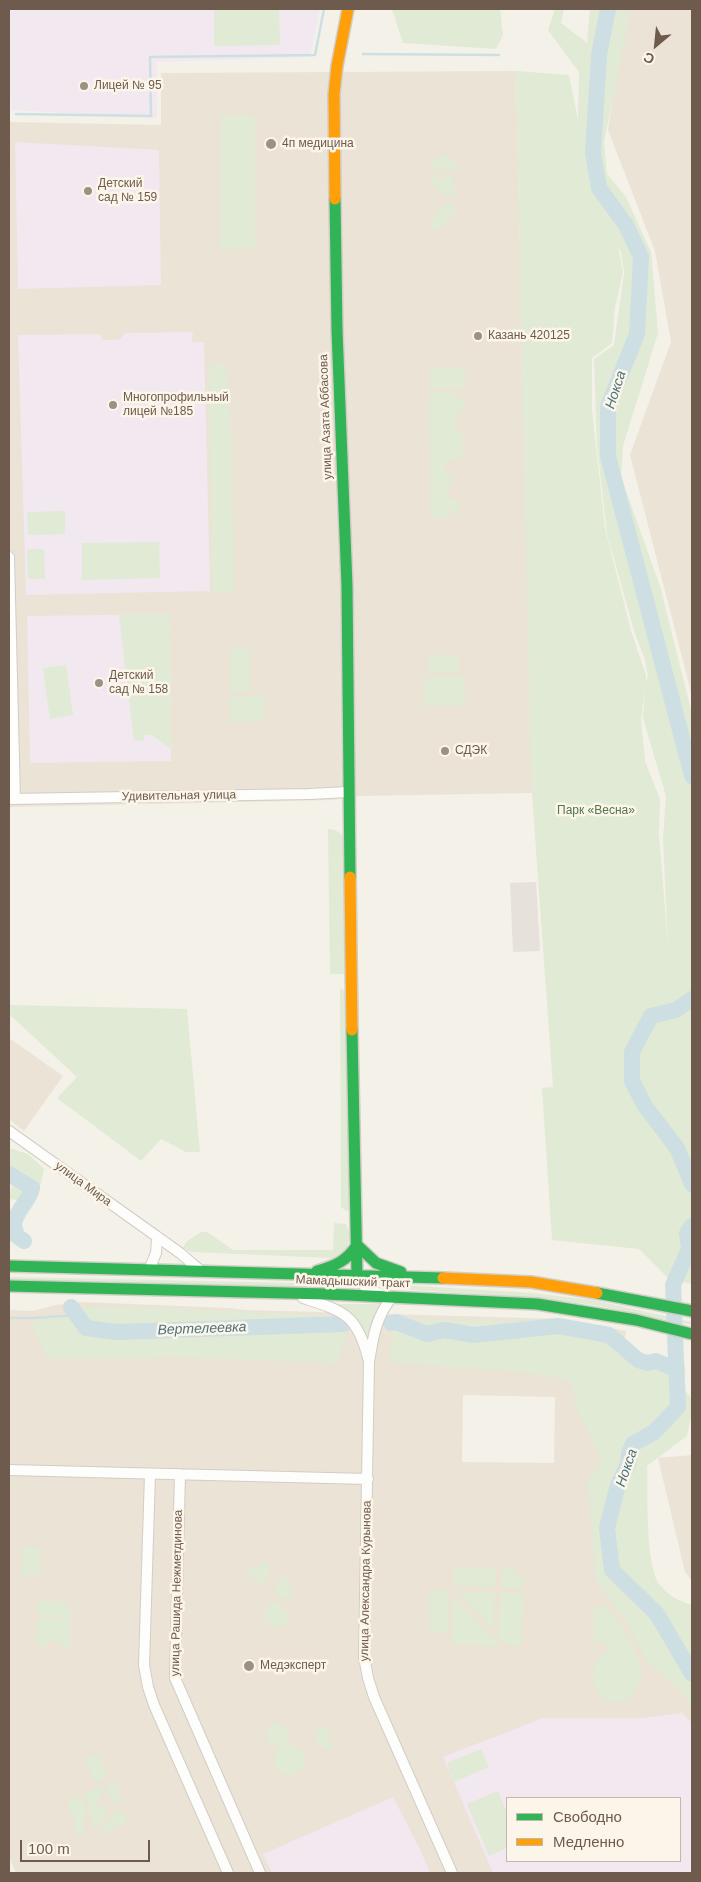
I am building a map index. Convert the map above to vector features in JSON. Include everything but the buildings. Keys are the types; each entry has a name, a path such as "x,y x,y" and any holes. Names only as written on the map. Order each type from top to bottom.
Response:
{"street":[{"name":"улица Азата Аббасова","path":"348,9 337,66 334,94 337,330 347,586 350,983 357,1274"},
{"path":"9,557 12,799"},
{"name":"Удивительная улица","path":"12,799 349,792"},
{"name":"улица Мира","path":"9,1131 180,1253 201,1271"},
{"path":"149,1270 156,1253 157,1238"},
{"path":"309,1274 341,1263 351,1256 357,1246 375,1264 386,1269 420,1276"},
{"path":"9,1257 36,1267"},
{"name":"Мамадышский тракт","path":"9,1266 357,1274 531,1282 641,1300 692,1311"},
{"path":"357,1274 360,1283 365,1287 392,1297"},
{"name":"Мамадышский тракт","path":"9,1286 288,1293 537,1304 636,1320 692,1334"},
{"name":"улица Александра Курынова","path":"288,1293 339,1310 349,1318 359,1330 369,1362"},
{"name":"улица Александра Курынова","path":"392,1297 380,1314 375,1327 369,1362 365,1668 374,1697 452,1873"},
{"path":"9,1470 368,1479"},
{"path":"150,1474 144,1665 146,1678 154,1705 228,1873"},
{"name":"улица Рашида Нежметдинова","path":"180,1474 175,1678 260,1873"}],"shaded area":[{"name":"Лицей № 95","path":"9,9 320,9 310,57 157,62 157,118 11,110"},
{"path":"629,9 692,9 692,696 630,455 671,342 655,251 608,130 622,34"},
{"path":"516,71 532,793 355,796 333,800 9,807 9,122 161,125 161,73"},
{"name":"Детский сад № 159","path":"15,142 159,150 161,285 18,289"},
{"name":"Многопрофильный лицей №185","path":"193,332 192,342 204,342 210,591 26,595 18,335 100,334 103,340 112,340 120,339 125,333"},
{"name":"Детский сад № 158","path":"170,614 171,761 30,763 27,616"},
{"path":"536,882 540,951 513,952 510,883"},
{"path":"9,1038 63,1076 24,1131 9,1119"},
{"path":"81,1302 247,1310 562,1319 626,1331 606,1497 692,1656 692,1873 16,1873 9,1857 9,1310 33,1311 56,1305","holes":["463,1395 555,1397 554,1463 462,1462"]},
{"path":"692,1455 692,1581 685,1572 658,1458"},
{"path":"682,1713 692,1723 692,1873 493,1873 443,1757 543,1718 641,1718"},
{"path":"393,1797 420,1849 430,1873 272,1873 263,1854"}],"green space":[{"path":"214,9 279,9 280,45 214,46"},
{"path":"392,9 500,9 503,35 496,49 403,43"},
{"name":"Парк «Весна»","path":"555,9 564,9 561,23 587,43 590,9 631,9 604,142 607,174 626,197 651,252 658,333 623,446 621,477 660,586 692,714 692,1284 669,1279 639,1249 552,1240 542,1088 553,1087 531,780 516,71 569,75 578,120 579,72 548,30","holes":["618,247 621,252 624,273 614,345 594,359 597,446 607,534 635,634 645,660 648,675 646,683 646,675 631,631 605,528 592,410 592,358 612,343 615,307 623,272","645,688 643,718 666,796 663,838 668,945 659,835 660,799 645,761 641,721"]},
{"path":"221,115 255,116 255,249 220,249"},
{"path":"445,153 451,157 449,160 458,166 453,172 447,167 443,172 438,168 440,163 435,169 430,165 437,156 440,159"},
{"path":"434,173 443,181 449,173 453,177 451,180 456,184 454,191 458,194 455,199 448,193 446,196 435,188 432,184 434,181 430,178"},
{"path":"448,201 457,209 438,232 428,224"},
{"path":"209,364 226,364 232,442 234,592 212,592"},
{"path":"430,368 465,368 465,388 430,388"},
{"path":"429,392 456,392 457,397 464,401 464,409 458,413 458,422 452,427 462,433 463,455 444,464 445,471 451,476 452,487 447,488 447,497 459,502 459,511 449,515 445,513 445,519 431,518"},
{"path":"65,511 65,534 28,535 27,512"},
{"path":"159,542 160,578 82,580 82,543"},
{"path":"27,549 44,549 45,579 28,579"},
{"path":"170,614 171,749 152,735 144,735 144,740 134,741 119,615"},
{"path":"230,648 250,648 251,691 231,691"},
{"path":"429,655 459,655 459,672 429,673"},
{"path":"66,665 73,715 50,719 43,668"},
{"path":"465,676 465,705 425,706 425,677"},
{"path":"264,695 265,721 230,722 230,696"},
{"path":"328,829 339,832 345,842 344,974 330,974"},
{"path":"340,988 346,992 352,1206 346,1211 341,1207"},
{"path":"9,1005 187,1009 200,1152 186,1152 161,1139 141,1161 57,1098 77,1077 9,1014"},
{"path":"9,1148 28,1154 44,1169 38,1195 24,1201 9,1199 12,1185 9,1182"},
{"path":"334,1223 346,1224 350,1234 347,1250 332,1258 191,1252 183,1248 186,1242 201,1232 207,1232 233,1250 333,1250"},
{"path":"9,1277 341,1284 341,1288 9,1281"},
{"path":"383,1284 532,1293 593,1300 692,1322 692,1325 594,1305 534,1298 383,1288"},
{"path":"331,1304 383,1304 370,1340 354,1318 344,1310"},
{"path":"130,1307 322,1315 346,1335 337,1363 172,1357 116,1359 48,1358 31,1324 83,1308"},
{"path":"394,1319 557,1322 621,1336 646,1365 674,1377 692,1399 687,1436 647,1466 650,1546 655,1576 663,1589 670,1595 692,1605 692,1711 683,1693 646,1661 629,1625 596,1581 588,1479 602,1462 577,1408 570,1380 522,1372 389,1362"},
{"path":"22,1547 41,1548 40,1576 35,1576 31,1572 26,1576 21,1576"},
{"path":"267,1561 270,1573 260,1585 245,1572"},
{"path":"453,1567 496,1569 495,1587 453,1586"},
{"path":"501,1568 513,1569 523,1577 523,1588 501,1587"},
{"path":"287,1575 293,1596 278,1599 274,1586"},
{"path":"429,1590 449,1590 448,1633 430,1632"},
{"path":"457,1591 494,1593 493,1629"},
{"path":"500,1592 524,1594 521,1646 507,1645 498,1637"},
{"path":"453,1595 501,1646 452,1644"},
{"path":"39,1601 67,1602 70,1605 70,1615 66,1617 39,1616 37,1604"},
{"path":"274,1601 291,1616 283,1626 275,1627 265,1619 267,1603"},
{"path":"594,1605 603,1608 606,1605 628,1637 640,1664 639,1684 634,1693 626,1699 617,1702 608,1700 600,1694 595,1684 595,1663 601,1655 610,1650 602,1642 593,1641"},
{"path":"38,1618 70,1618 70,1647 60,1646 54,1640 49,1641 47,1646 37,1646"},
{"path":"274,1724 283,1725 288,1730 289,1737 285,1745 298,1746 304,1755 304,1766 296,1774 285,1775 276,1768 274,1757 281,1747 270,1744 266,1737 268,1729"},
{"path":"320,1727 328,1729 330,1743 335,1749 325,1750 318,1744 316,1734"},
{"path":"481,1749 489,1767 454,1782 447,1763"},
{"path":"98,1753 108,1776 95,1782 85,1759"},
{"path":"115,1781 119,1784 119,1797 121,1800 119,1802 112,1802 108,1793 106,1793 110,1784"},
{"path":"101,1786 106,1786 96,1802 99,1806 110,1812 93,1828 85,1794"},
{"path":"498,1791 506,1811 506,1848 489,1856 467,1804"},
{"path":"82,1796 86,1816 83,1821 84,1834 77,1836 75,1832 76,1822 67,1806 70,1799"},
{"path":"119,1808 127,1822 102,1833 100,1829"}],"waterway":[{"path":"16,114 151,116 150,57 315,55 324,9"},
{"name":"Нокса","path":"608,9 599,55 593,153 599,188 626,225 641,257 637,334 608,406 608,456 692,776"},
{"path":"363,54 499,55"},
{"name":"Нокса","path":"692,999 676,1010 651,1016 632,1052 632,1081 645,1106 677,1148 692,1184"},
{"name":"Вертелеевка","path":"9,1174 32,1188 28,1198 17,1214 14,1224 17,1236 24,1241"},
{"name":"Нокса","path":"692,1226 687,1233 689,1249 673,1285 678,1407 654,1432 633,1444 629,1453 628,1464 618,1485 607,1528 612,1570 657,1614 692,1674"},
{"name":"Вертелеевка","path":"71,1307 86,1328 117,1332 344,1324"},
{"path":"10,1318 77,1315"},
{"name":"Вертелеевка","path":"391,1323 396,1322 427,1334 444,1330 474,1335 558,1326 609,1335 638,1360 647,1363 656,1361 677,1370"}],"traffic: fast":[{"path":"335,199 337,330 347,586 350,877"},
{"path":"352,1030 357,1274"},
{"path":"317,1271 340,1262 357,1245 376,1263 401,1272"},
{"path":"9,1266 443,1278"},
{"path":"9,1286 326,1294 537,1304 636,1320 692,1334"},
{"path":"597,1293 692,1311"}],"traffic: slow":[{"path":"335,199 334,94 337,66 348,9"},
{"path":"350,877 352,1030"},
{"path":"443,1278 531,1282 597,1293"}],"place":[{"name":"Лицей № 95","path":"84,86"},
{"name":"4п медицина","path":"271,144"},
{"name":"Детский сад № 159","path":"88,191"},
{"name":"Казань 420125","path":"478,336"},
{"name":"Многопрофильный лицей №185","path":"113,405"},
{"name":"Детский сад № 158","path":"99,683"},
{"name":"СДЭК","path":"445,751"},
{"name":"Медэксперт","path":"249,1666"}]}
